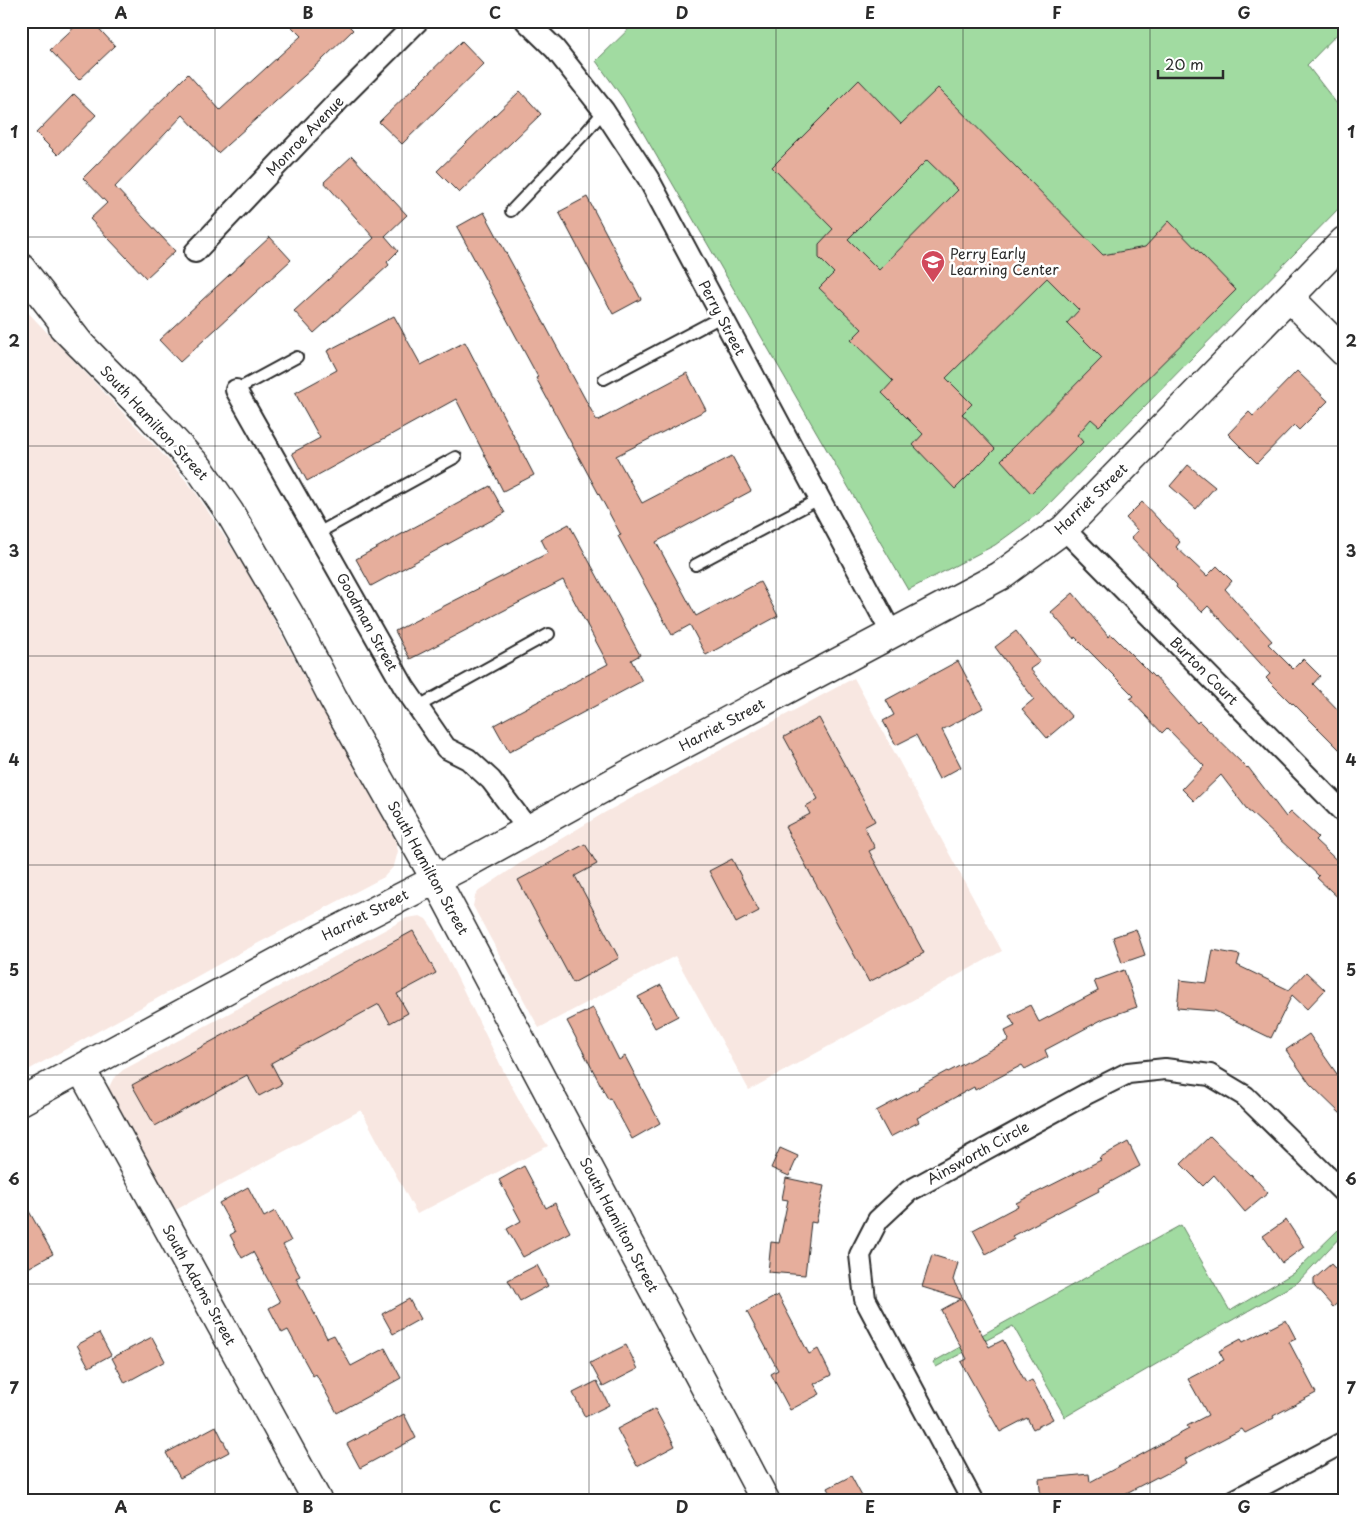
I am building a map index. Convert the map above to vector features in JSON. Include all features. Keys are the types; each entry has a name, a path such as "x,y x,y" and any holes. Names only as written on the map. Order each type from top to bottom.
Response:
{"main road":[{"name":"Harriet Street","path":"21,1102 314,942 436,880 1000,576 1064,529 1344,242"},
{"path":"21,268 80,344"},
{"name":"South Hamilton Street","path":"21,286 149,414 199,468 230,513 296,624 333,698 436,880 765,1500"},
{"path":"1290,298 1344,352"},
{"name":"South Adams Street","path":"82,1069 317,1500"}],"street":[{"name":"Monroe Avenue","path":"195,252 339,100 418,21"},
{"name":"Perry Street","path":"526,21 555,50 604,111 648,178 892,634"},
{"name":"Goodman Street","path":"236,390 404,687 446,748 468,759 491,780 528,829"},
{"name":"Burton Court","path":"1064,529 1344,813"},
{"name":"Ainsworth Circle","path":"972,1500 865,1299 860,1255 878,1220 909,1191 1128,1073 1165,1069 1210,1075 1245,1096 1344,1193"},
{"path":"1235,1500 1342,1448"}],"lane":[{"path":"511,211 604,111"},
{"path":"604,379 721,317"},
{"path":"236,390 297,357"},
{"path":"318,534 456,457"},
{"path":"695,565 819,500"},
{"path":"418,707 549,634"}],"shaded area":[{"path":"21,305 170,462 194,490 264,601 395,839 398,851 394,866 384,877 230,958 21,1074"},
{"path":"854,678 1002,951 749,1090 675,956 539,1028 473,906 475,896 479,891 519,864 604,813"},
{"path":"420,916 426,919 433,929 506,1076 527,1114 548,1146 417,1214 361,1110 170,1213 107,1091 113,1079 123,1070 407,918"}],"green space":[{"path":"637,21 1344,21 1344,27 1307,65 1344,113 1344,203 1043,510 995,545 908,590 623,98 596,61"},
{"path":"1181,1225 1230,1311 1295,1272 1338,1230 1342,1235 1298,1282 1065,1417 1013,1326 936,1367 933,1362"}],"building":[{"path":"81,21 92,21 115,46 79,80 50,50"},
{"path":"286,21 344,21 353,30 218,153 183,115 115,187 175,251 146,278 90,219 107,203 83,178 188,74 220,110 301,36"},
{"path":"462,41 484,64 402,144 379,122"},
{"name":"Perry Early Learning Center","path":"859,80 901,124 938,88 1103,255 1145,247 1169,221 1236,290 1099,426 1091,419 1077,435 1083,442 1031,493 1001,460 1102,358 1067,323 1079,310 1047,278 946,378 972,404 962,414 995,449 955,489 913,445 923,434 882,393 893,381 851,340 862,329 819,288 834,273 819,258 819,244 833,229 772,167","holes":["927,160 958,190 879,270 848,239"]},
{"path":"520,91 541,114 459,193 437,171"},
{"path":"74,94 96,115 58,155 36,133"},
{"path":"352,156 407,215 385,236 398,251 387,262 389,265 314,333 294,311 374,238 324,182"},
{"path":"587,197 641,299 613,314 559,212"},
{"path":"484,212 597,421 687,373 706,410 616,456 642,503 732,456 751,491 656,542 696,616 760,582 778,616 706,655 690,625 672,635 618,536 621,535 536,378 538,377 457,227"},
{"path":"270,237 291,260 180,362 159,340"},
{"path":"394,316 421,365 465,342 534,475 503,491 456,399 307,481 292,453 320,438 295,393 337,370 327,351"},
{"path":"1297,371 1328,401 1299,430 1294,425 1257,463 1228,434 1249,412 1253,416"},
{"path":"1188,465 1215,487 1196,509 1170,486"},
{"path":"490,486 505,513 371,586 356,559"},
{"path":"1142,502 1180,542 1176,547 1207,576 1217,566 1232,581 1225,589 1272,641 1268,644 1293,669 1303,659 1320,676 1313,684 1344,716 1344,754 1266,678 1270,674 1208,606 1202,612 1176,587 1177,585 1131,537 1138,531 1126,518"},
{"path":"569,524 640,655 631,660 642,681 509,752 494,725 608,664 563,580 410,659 395,631 548,553 541,539"},
{"path":"1073,593 1109,637 1111,634 1155,676 1197,723 1199,721 1248,767 1286,817 1291,812 1318,837 1315,840 1344,867 1344,903 1317,878 1319,876 1249,812 1221,775 1194,801 1182,789 1204,766 1167,728 1162,733 1130,699 1134,696 1075,637 1074,639 1051,612"},
{"path":"1016,631 1040,662 1030,669 1072,717 1047,738 1022,709 1034,699 995,647"},
{"path":"958,661 983,708 942,730 961,767 939,779 916,735 896,745 883,721 894,715 886,700"},
{"path":"819,718 875,821 864,827 875,848 869,851 924,953 869,982 785,827 810,814 806,806 818,799 784,737"},
{"path":"585,844 597,864 575,876 619,958 573,983 518,880"},
{"path":"732,859 759,911 736,923 709,871"},
{"path":"1136,929 1145,955 1122,963 1113,937"},
{"path":"413,931 436,973 397,994 408,1013 390,1023 379,1004 271,1063 282,1084 259,1096 247,1075 155,1126 132,1085"},
{"path":"1213,950 1240,955 1237,965 1289,990 1306,972 1325,990 1307,1009 1292,995 1271,1038 1215,1011 1177,1008 1180,980 1207,983"},
{"path":"1124,970 1137,1007 1105,1018 1045,1050 1048,1057 1025,1069 1022,1065 975,1090 974,1087 917,1118 919,1122 890,1137 876,1111 947,1071 1009,1040 1005,1031 1015,1026 1009,1016 1030,1005 1039,1022 1098,991 1094,981"},
{"path":"661,985 678,1016 655,1028 638,997"},
{"path":"593,1008 619,1060 625,1056 660,1123 632,1139 610,1098 608,1099 567,1021"},
{"path":"1309,1034 1344,1084 1344,1117 1310,1084 1286,1050"},
{"path":"1210,1136 1251,1174 1268,1193 1245,1212 1214,1175 1203,1186 1181,1164"},
{"path":"1128,1142 1140,1166 1098,1189 1099,1191 1012,1236 1014,1239 986,1254 973,1230 1018,1206 1016,1203 1101,1160 1099,1158"},
{"path":"780,1148 798,1156 789,1176 771,1168"},
{"path":"524,1166 546,1208 555,1203 570,1232 523,1257 507,1229 521,1221 499,1180"},
{"path":"786,1178 824,1186 816,1223 811,1222 805,1275 768,1272 771,1242 779,1243 788,1200 782,1199"},
{"path":"248,1187 264,1217 275,1211 291,1241 283,1245 300,1276 296,1278 327,1338 334,1335 351,1366 385,1348 401,1378 337,1413 316,1374 313,1376 288,1330 282,1333 269,1308 280,1302 253,1252 242,1258 230,1235 235,1232 219,1203"},
{"path":"21,1197 53,1254 21,1272"},
{"path":"1286,1220 1304,1247 1282,1263 1263,1236"},
{"path":"932,1255 958,1263 953,1280 989,1347 1003,1340 1026,1383 1032,1380 1053,1419 1033,1429 1027,1418 1000,1432 961,1362 967,1359 941,1310 961,1299 922,1287"},
{"path":"1331,1264 1344,1278 1344,1297 1333,1307 1314,1286 1314,1279"},
{"path":"537,1265 548,1286 520,1301 508,1280"},
{"path":"778,1295 809,1354 818,1349 831,1375 814,1384 820,1394 790,1410 771,1374 778,1370 747,1312"},
{"path":"409,1299 420,1319 393,1334 382,1314"},
{"path":"1286,1320 1296,1339 1289,1342 1316,1393 1245,1433 1242,1429 1185,1459 1187,1463 1113,1500 1041,1500 1039,1479 1089,1474 1090,1482 1189,1429 1187,1426 1208,1415 1188,1379 1224,1360 1219,1351 1241,1339 1243,1342"},
{"path":"99,1333 111,1355 89,1367 77,1345"},
{"path":"152,1337 165,1361 125,1383 112,1358"},
{"path":"626,1345 638,1369 603,1387 590,1363"},
{"path":"597,1381 609,1405 585,1417 573,1393"},
{"path":"655,1409 675,1446 637,1466 617,1429"},
{"path":"404,1414 416,1438 360,1468 347,1444"},
{"path":"216,1426 229,1452 180,1478 166,1453"},
{"path":"851,1476 864,1500 834,1500 828,1488"}],"place":[{"name":"Perry Early Learning Center","path":"933,283"}]}
